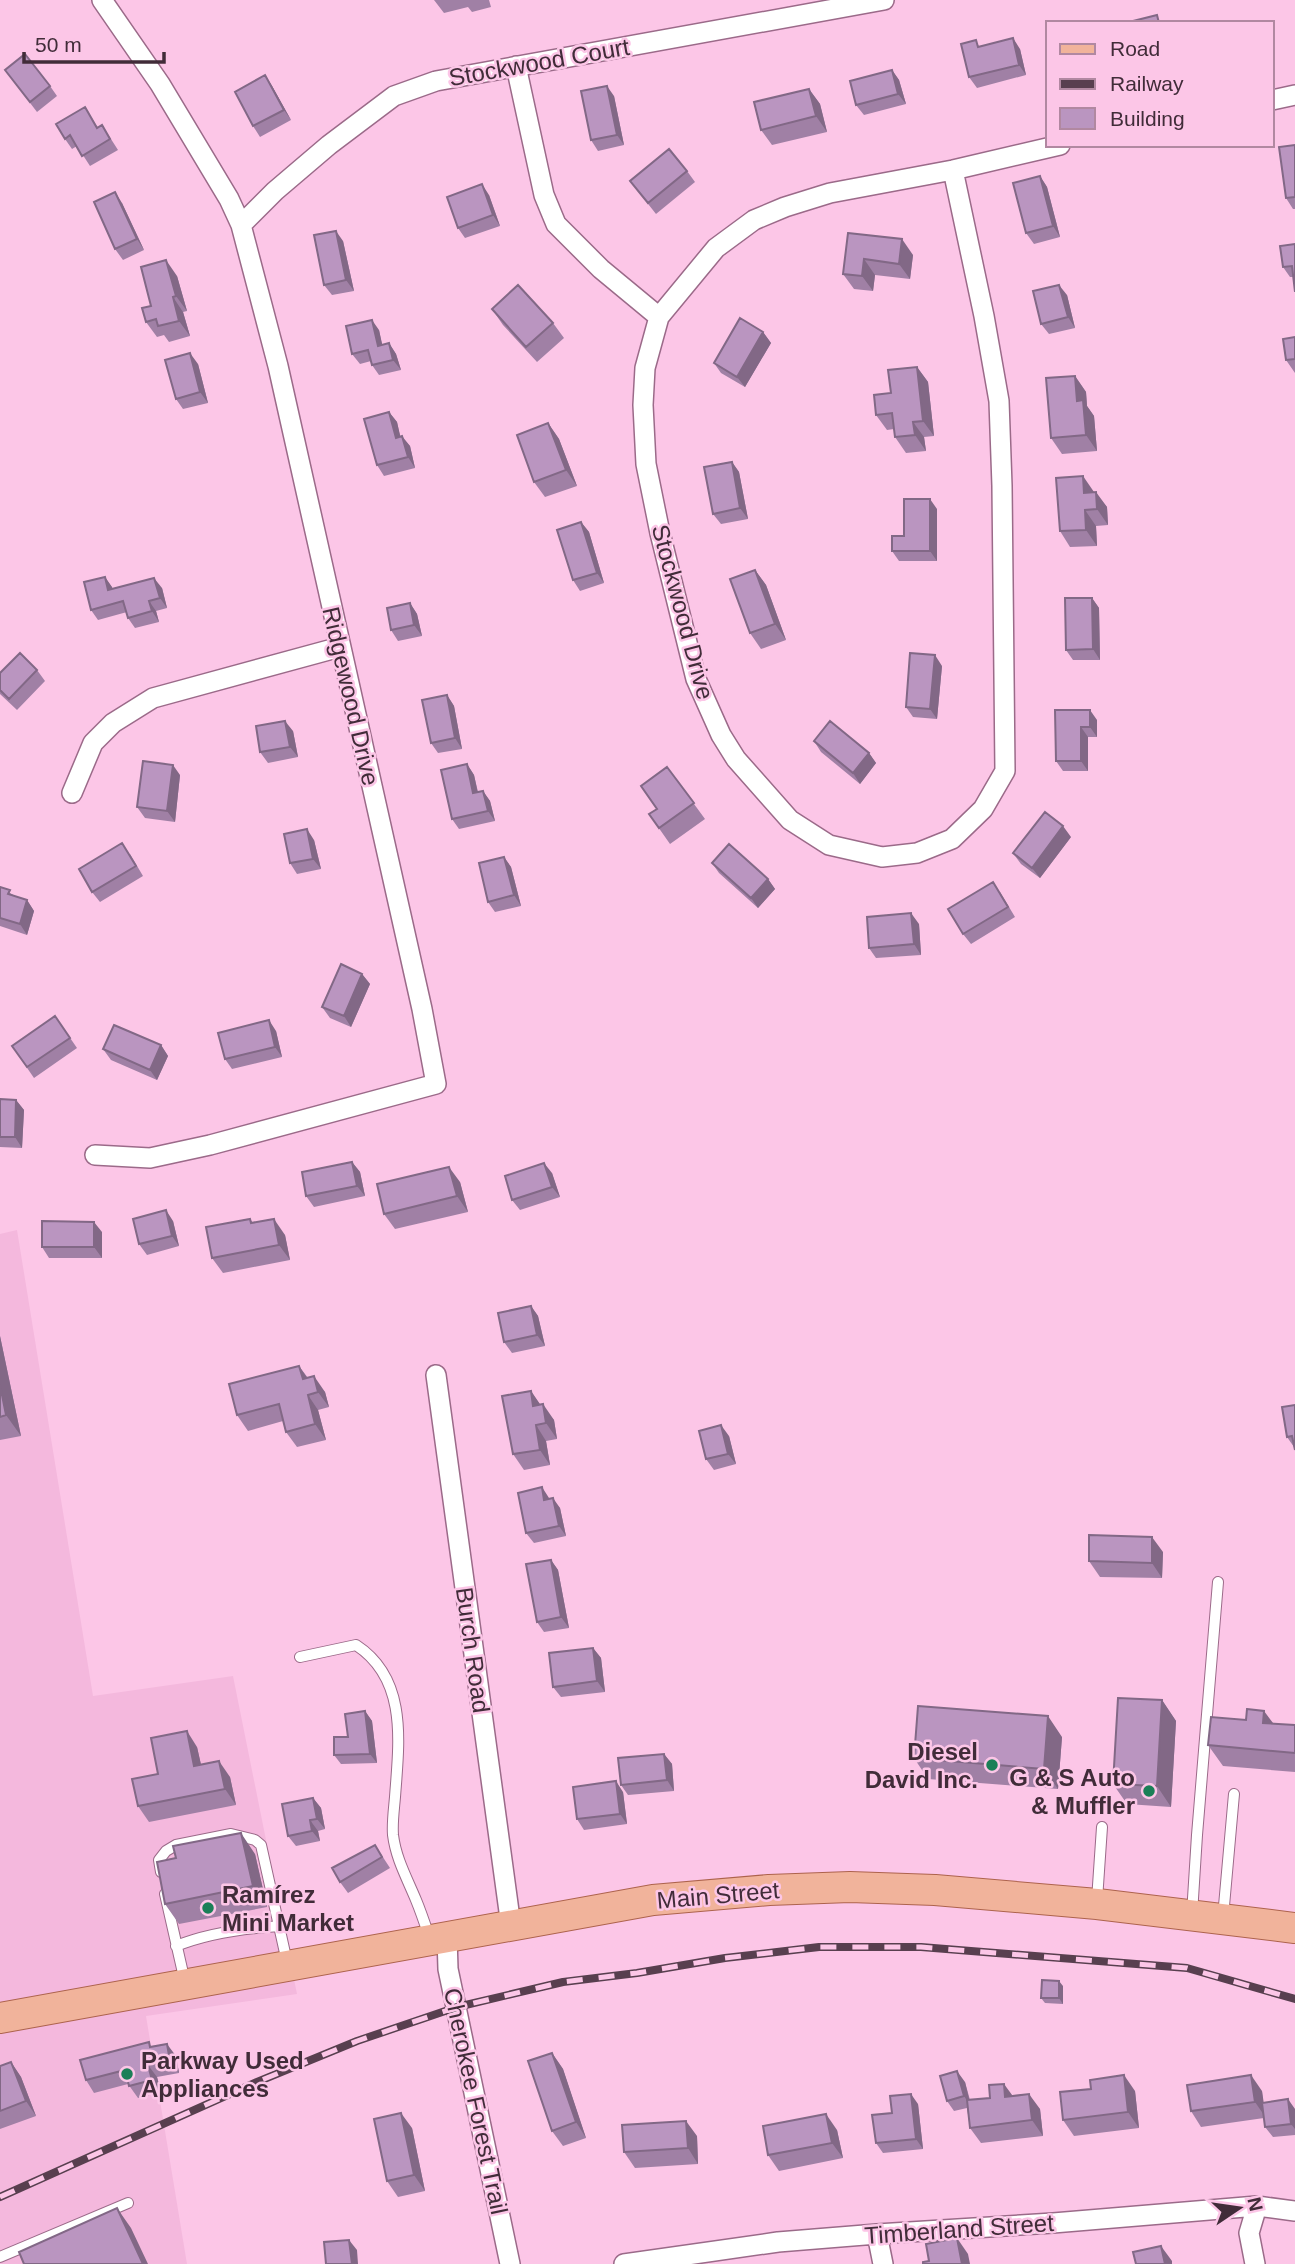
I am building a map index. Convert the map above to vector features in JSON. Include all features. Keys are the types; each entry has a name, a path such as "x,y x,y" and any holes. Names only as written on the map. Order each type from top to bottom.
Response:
{"main road":[{"name":"Main Street","path":"0,2018 653,1900 769,1890 936,1890 1192,1914 1295,1928"}],"street":[{"name":"Ridgewood Drive","path":"95,1155 149,1158 210,1145 436,1084 422,1009 278,366 241,225 229,199 160,84 102,0"},
{"name":"Stockwood Court","path":"241,225 275,191 394,96 436,81 884,0"},
{"path":"516,66 544,195 556,224 601,269 659,317"},
{"path":"1274,100 1295,95"},
{"name":"Stockwood Drive","path":"953,170 999,401 1005,771 982,809 951,839 917,853 882,857 830,845 790,820 736,759 721,735 696,679 660,533 646,464 643,405 645,368 659,317 716,248 754,220 830,193 953,170 1051,147"},
{"path":"72,793 93,743 113,723 153,698 340,647"},
{"name":"Burch Road","path":"436,1375 511,1926"},
{"name":"Cherokee Forest Trail","path":"438,1938 448,1969 510,2264"},
{"path":"1255,2264 1248,2232 1257,2206"},
{"name":"Timberland Street","path":"624,2264 778,2242 877,2234 1257,2206 1295,2211"},
{"path":"877,2234 883,2264"}],"lane":[{"path":"1192,1914 1218,1582"},
{"path":"300,1657 356,1645 370,1654 384,1672 394,1695 398,1717 393,1832 397,1858 417,1902 438,1938"},
{"path":"1223,1918 1234,1794"},
{"path":"1097,1904 1102,1827"},
{"path":"186,1984 170,1922 159,1860 176,1845 231,1834 255,1840 261,1845 288,1966"},
{"path":"176,1946 191,1940 258,1927 279,1926"},
{"path":"0,2257 128,2203"}],"shaded area":[{"path":"17,1230 93,1696 233,1676 297,1994 146,2016 187,2264 0,2264 0,1234"}],"building":[{"path":"1157,15 1158,21 1133,21"},
{"path":"1013,38 1019,65 969,77 961,44 976,40 978,47"},
{"path":"25,54 50,86 30,102 5,70"},
{"path":"892,70 898,94 856,105 850,81"},
{"path":"265,75 284,110 253,126 235,92"},
{"path":"607,86 617,135 591,140 581,91"},
{"path":"809,89 816,116 761,130 754,102"},
{"path":"85,107 97,128 102,125 110,139 82,156 70,135 65,139 56,124"},
{"path":"1295,145 1295,197 1286,198 1279,147"},
{"path":"669,149 687,171 648,203 630,181"},
{"path":"1040,176 1053,226 1026,233 1013,183"},
{"path":"482,184 493,215 458,228 447,197"},
{"path":"115,192 137,239 115,249 94,202"},
{"path":"336,231 346,280 324,285 314,235"},
{"path":"848,233 902,239 899,264 864,259 862,276 843,274"},
{"path":"1295,244 1295,292 1292,266 1283,267 1280,246"},
{"path":"166,260 176,296 173,297 179,321 158,326 156,319 146,322 142,308 151,306 141,267"},
{"path":"518,285 553,323 526,347 492,309"},
{"path":"1059,285 1068,317 1041,324 1033,291"},
{"path":"740,318 763,332 737,377 714,363"},
{"path":"372,320 378,346 389,343 393,360 372,365 368,350 352,354 346,326"},
{"path":"1295,337 1295,359 1286,360 1283,339"},
{"path":"190,353 200,392 176,399 165,360"},
{"path":"917,367 923,421 913,422 915,435 895,437 892,413 876,415 874,395 891,393 888,370"},
{"path":"1075,376 1077,401 1083,400 1086,435 1051,438 1046,378"},
{"path":"389,412 396,438 402,436 408,457 377,465 364,419"},
{"path":"548,423 566,470 534,482 517,435"},
{"path":"732,462 740,508 713,514 704,467"},
{"path":"1083,476 1084,493 1096,492 1097,509 1085,510 1086,530 1060,531 1056,478"},
{"path":"904,499 930,499 930,551 892,551 892,536 904,536"},
{"path":"581,522 597,573 573,580 557,530"},
{"path":"755,570 775,624 750,633 730,579"},
{"path":"105,577 108,590 154,578 160,598 149,601 152,611 128,618 123,601 91,610 84,582"},
{"path":"1065,598 1092,598 1093,649 1066,650"},
{"path":"410,603 414,625 391,630 387,608"},
{"path":"20,653 37,670 9,699 0,690 0,673"},
{"path":"910,653 935,655 930,709 906,707"},
{"path":"447,695 455,738 431,743 422,700"},
{"path":"1055,710 1090,710 1090,727 1081,727 1081,761 1056,761"},
{"path":"285,721 290,747 260,752 256,726"},
{"path":"830,721 869,753 853,773 814,741"},
{"path":"143,761 173,765 167,811 137,807"},
{"path":"467,764 473,793 483,791 488,811 452,819 441,770"},
{"path":"667,767 694,803 659,828 649,814 657,809 641,786"},
{"path":"1045,812 1063,826 1032,868 1013,853"},
{"path":"307,829 313,859 290,863 284,834"},
{"path":"122,843 136,866 92,892 79,869"},
{"path":"729,844 768,879 751,898 712,863"},
{"path":"504,857 514,895 488,902 479,863"},
{"path":"993,882 1008,907 963,934 948,909"},
{"path":"0,887 10,890 8,894 27,900 20,924 0,918"},
{"path":"911,913 914,944 869,948 867,917"},
{"path":"341,964 362,974 344,1016 322,1007"},
{"path":"55,1016 70,1038 27,1067 12,1046"},
{"path":"269,1020 275,1047 225,1059 218,1033"},
{"path":"114,1025 161,1045 150,1070 103,1049"},
{"path":"0,1099 16,1100 15,1137 0,1137"},
{"path":"352,1162 357,1186 306,1196 302,1172"},
{"path":"544,1163 552,1187 512,1200 505,1176"},
{"path":"449,1167 457,1196 384,1214 377,1184"},
{"path":"166,1210 172,1236 139,1244 133,1219"},
{"path":"250,1219 251,1223 274,1219 279,1245 212,1258 206,1227"},
{"path":"42,1221 94,1222 94,1247 42,1247"},
{"path":"531,1306 537,1335 504,1342 498,1313"},
{"path":"299,1366 303,1379 314,1376 318,1392 308,1395 315,1424 286,1432 279,1404 237,1415 229,1384"},
{"path":"0,1385 6,1415 0,1417"},
{"path":"531,1391 533,1406 543,1404 546,1423 536,1425 540,1450 513,1454 502,1396"},
{"path":"1295,1405 1295,1450 1292,1436 1287,1437 1282,1407"},
{"path":"721,1425 728,1454 706,1459 699,1431"},
{"path":"542,1487 544,1500 553,1498 559,1526 526,1533 518,1493"},
{"path":"1089,1535 1152,1537 1152,1563 1089,1561"},
{"path":"551,1560 561,1617 537,1622 526,1564"},
{"path":"593,1648 597,1681 553,1687 549,1653"},
{"path":"1118,1698 1162,1700 1157,1786 1113,1784"},
{"path":"918,1706 1048,1716 1044,1769 914,1758"},
{"path":"1247,1709 1264,1711 1263,1723 1295,1725 1295,1753 1208,1745 1211,1717 1246,1720"},
{"path":"365,1711 370,1754 334,1755 334,1737 348,1737 345,1714"},
{"path":"187,1731 194,1766 219,1761 225,1789 138,1806 132,1779 158,1774 151,1738"},
{"path":"664,1754 667,1780 621,1785 618,1758"},
{"path":"616,1781 620,1814 577,1819 573,1787"},
{"path":"313,1798 317,1819 310,1820 312,1831 288,1836 282,1804"},
{"path":"241,1833 253,1886 165,1904 157,1862 176,1858 173,1846"},
{"path":"375,1845 382,1857 340,1882 332,1868"},
{"path":"1042,1980 1059,1981 1059,1998 1041,1998"},
{"path":"149,2042 150,2047 167,2044 170,2061 148,2065 152,2080 129,2086 125,2070 86,2080 80,2060"},
{"path":"552,2053 576,2122 552,2131 528,2061"},
{"path":"11,2062 26,2101 0,2111 0,2066"},
{"path":"957,2071 964,2096 947,2101 940,2076"},
{"path":"1124,2075 1128,2112 1063,2120 1060,2092 1091,2089 1090,2080"},
{"path":"1251,2075 1255,2102 1191,2111 1187,2085"},
{"path":"1004,2084 1005,2097 1029,2094 1032,2120 970,2128 967,2100 990,2098 989,2085"},
{"path":"911,2094 916,2139 876,2143 872,2115 892,2113 890,2096"},
{"path":"1288,2099 1291,2124 1265,2127 1262,2103"},
{"path":"401,2113 414,2175 387,2181 374,2119"},
{"path":"826,2114 832,2143 768,2155 763,2126"},
{"path":"686,2121 688,2148 624,2152 622,2125"},
{"path":"117,2208 143,2264 24,2264 19,2252"},
{"path":"957,2238 962,2264 923,2264 929,2261 926,2244"},
{"path":"349,2240 352,2264 326,2264 324,2242"},
{"path":"1161,2246 1165,2264 1136,2264 1133,2252"}],"railway":[{"path":"0,2197 257,2082 357,2041 457,2007 563,1982 819,1947 921,1947 1187,1968 1295,1999"}],"place":[{"name":"Diesel David Inc.","path":"992,1765"},
{"name":"G & S Auto & Muffler","path":"1149,1791"},
{"name":"Ramírez Mini Market","path":"208,1908"},
{"name":"Parkway Used Appliances","path":"127,2074"}]}
